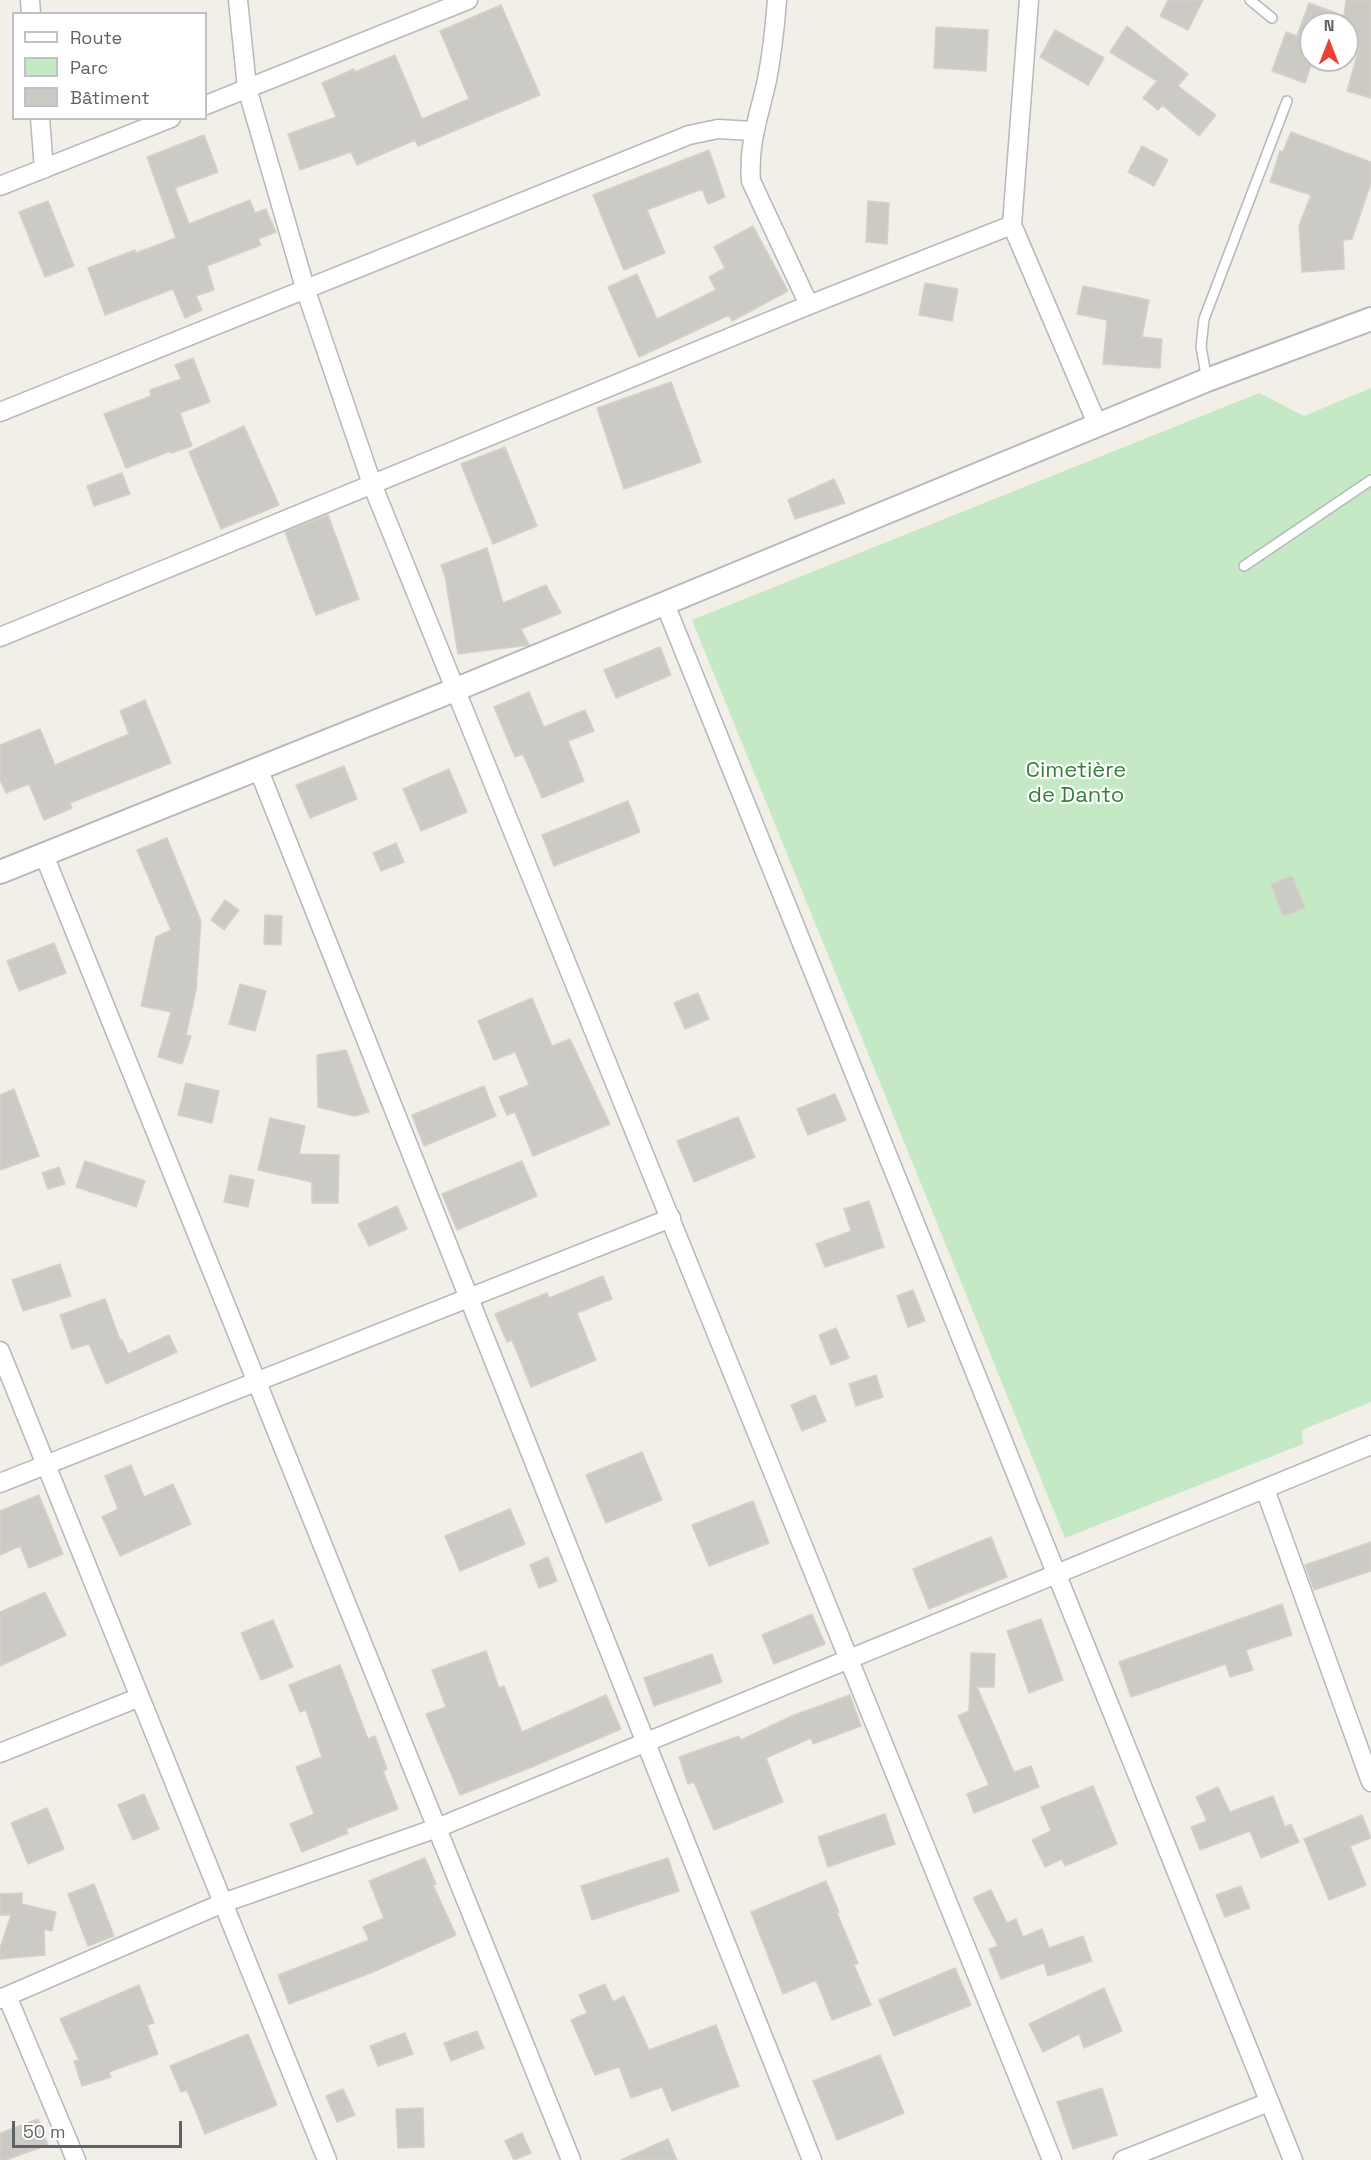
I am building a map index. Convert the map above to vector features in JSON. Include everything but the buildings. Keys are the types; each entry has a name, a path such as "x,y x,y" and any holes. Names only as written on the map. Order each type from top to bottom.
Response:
{"street":[{"path":"238,0 247,88 306,291 372,484 457,688 1052,2160"},
{"path":"419,0 422,19"},
{"path":"207,105 468,0"},
{"path":"777,0 767,79 753,131 749,159 751,182 809,305"},
{"path":"1029,0 1012,225 1098,426"},
{"path":"39,120 44,169"},
{"path":"0,186 166,120"},
{"path":"0,412 306,291 689,135 718,129 753,131"},
{"path":"0,637 809,305 1012,225"},
{"path":"0,872 457,688 1207,380 1371,319"},
{"path":"665,603 1293,2160"},
{"path":"258,768 812,2160"},
{"path":"44,855 571,2160"},
{"path":"0,1483 671,1218"},
{"path":"0,1351 327,2160"},
{"path":"76,2160 4,1998 223,1903 437,1828 1371,1445"},
{"path":"1265,1489 1371,1782"},
{"path":"0,1753 140,1697"},
{"path":"1123,2160 1269,2102"}],"lane":[{"path":"1250,0 1272,18"},
{"path":"1207,380 1201,347 1204,319 1287,101"},
{"path":"1244,566 1371,480"}],"green space":[{"name":"Cimetière de Danto","path":"1371,388 1371,1402 1302,1430 1303,1444 1065,1538 692,620 1259,393 1304,416"}]}
